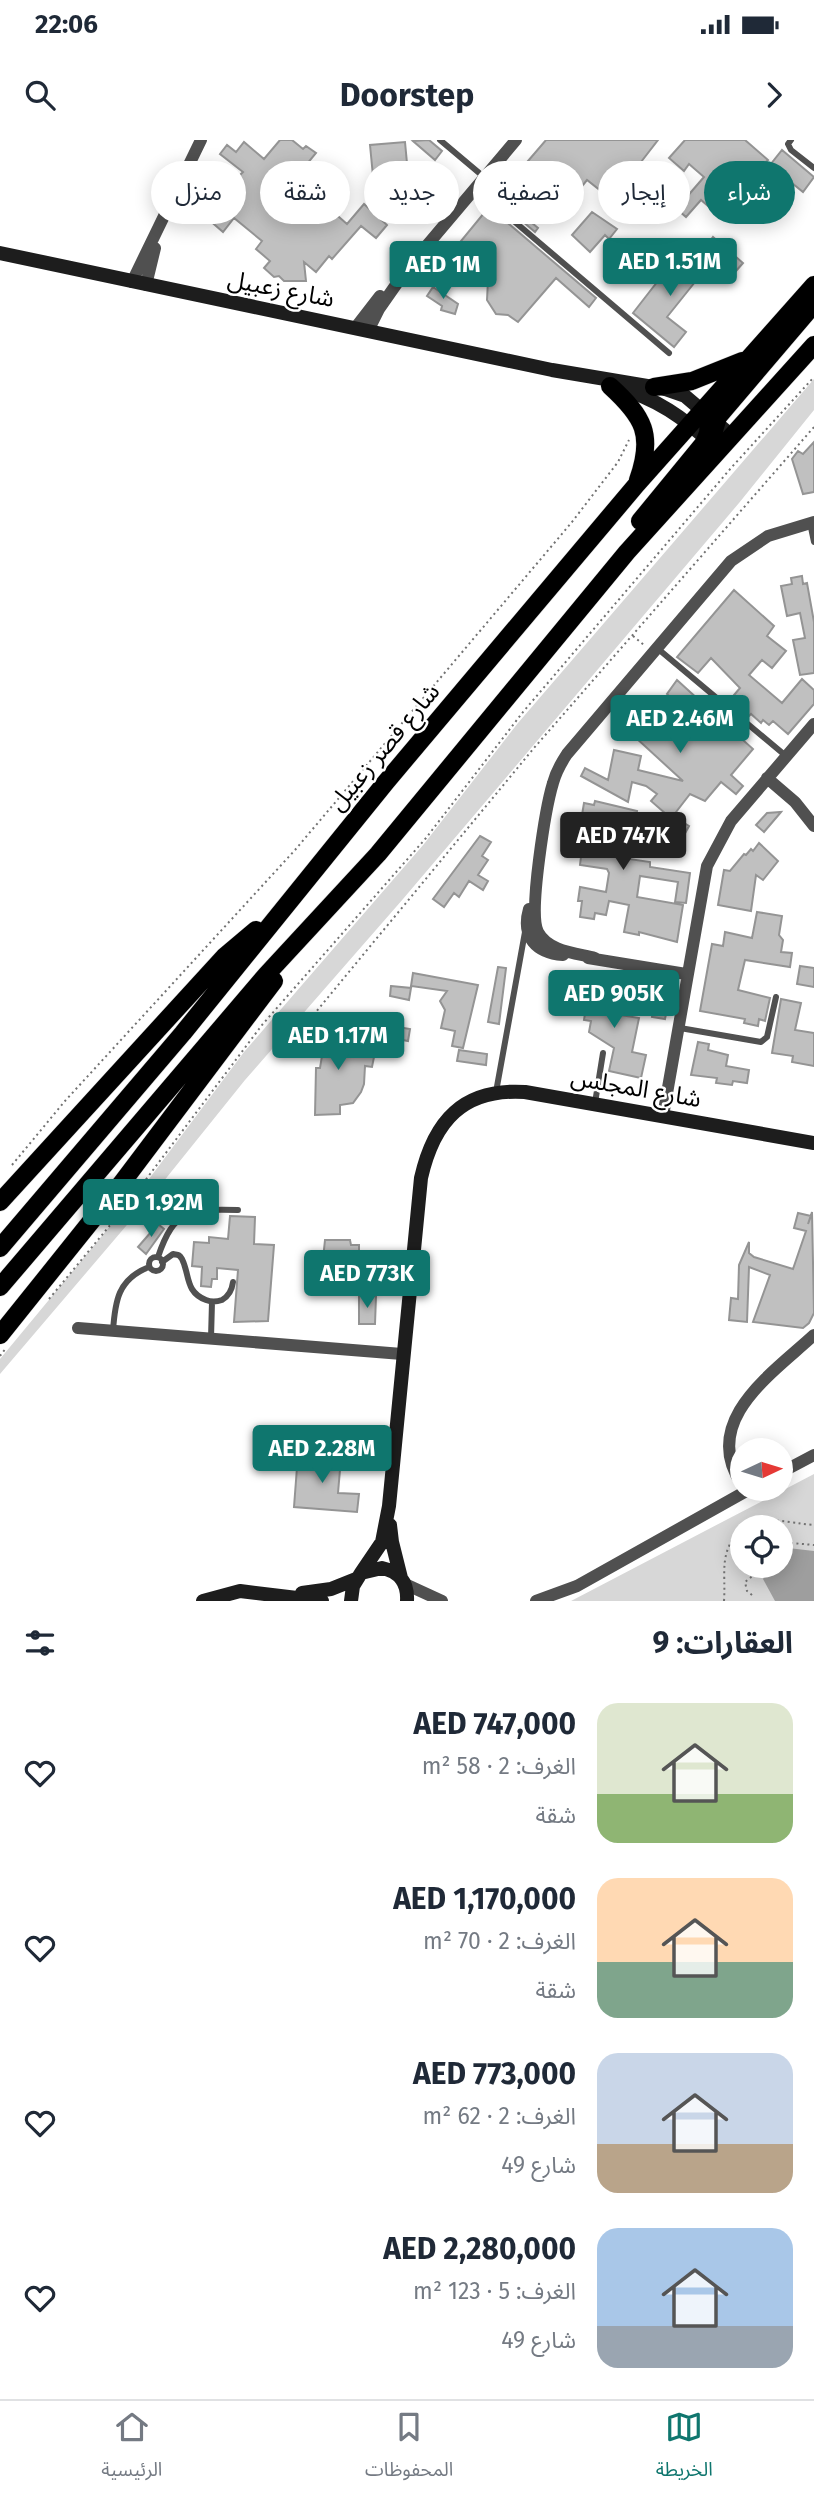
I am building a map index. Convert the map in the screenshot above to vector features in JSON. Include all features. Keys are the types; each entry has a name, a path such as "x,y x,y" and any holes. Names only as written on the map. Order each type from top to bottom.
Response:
{"main road":[{"name":"شارع قصر زعبيل","path":"0,1248 183,1033 386,782 636,484 703,420 748,358 814,285"},
{"path":"713,444 708,422 703,420 814,304"},
{"path":"0,1287 223,1025 378,854 456,762 713,444 732,436 814,345"},
{"path":"654,387 692,381 748,358"},
{"path":"610,386 630,404 643,425 646,455 636,484"},
{"path":"0,1202 224,957 276,916"},
{"path":"4,1341 238,1031 284,968 297,943"}],"street":[{"path":"139,283 201,140"},
{"path":"498,161 516,140"},
{"path":"363,328 407,269 473,190"},
{"name":"شارع زعبيل","path":"0,253 552,370 654,387 685,396 703,420"},
{"name":"شارع زعبيل","path":"552,370 642,395 673,410 703,420"},
{"path":"703,420 732,436"},
{"path":"686,974 595,958 551,946 538,933 533,915 552,784 567,754 731,561 768,536 812,523"},
{"path":"663,1116 707,866 731,821 814,723"},
{"path":"766,778 795,802 814,826"},
{"path":"538,875 526,925 533,943 539,949 557,955 595,958"},
{"name":"شارع المجلس","path":"402,1354 421,1178 427,1154 438,1131 453,1112 481,1096 496,1092 538,1093 814,1143"},
{"path":"78,1328 402,1354 389,1506 382,1542 353,1586 351,1601"},
{"path":"730,1451 730,1430 746,1399 814,1335"},
{"path":"793,1466 814,1455"},
{"path":"536,1601 577,1586 730,1498"},
{"path":"389,1506 392,1542 407,1601"},
{"path":"286,1595 331,1589 382,1567 442,1601"},
{"path":"203,1601 240,1591 322,1601"}],"lane":[{"path":"440,140 473,168"},
{"path":"791,140 788,144 791,150 814,167"},
{"path":"517,224 669,353"},
{"path":"812,523 814,542"},
{"path":"657,648 786,756"},
{"path":"496,1092 526,925"},
{"path":"678,1027 761,1042 767,1037 776,997"},
{"path":"595,1103 603,1053"},
{"path":"212,1302 192,1291 182,1258 178,1254 160,1260 149,1261 149,1267 153,1271 160,1270 160,1260 166,1234 182,1216 205,1209 238,1210"},
{"path":"113,1331 118,1293 131,1276 149,1267"},
{"path":"212,1302 229,1295 233,1282"},
{"path":"211,1339 212,1302"}],"path":[{"path":"50,1299 126,1206 262,1025 426,838 523,712 714,488 814,377"},
{"path":"8,1170 65,1101 295,850 572,522 618,462 626,442 636,435 634,427 643,425"},
{"path":"296,1036 534,748 814,427"},
{"path":"0,1356 4,1341"},
{"path":"793,1521 814,1525"},
{"path":"793,1543 814,1545"},
{"path":"724,1601 722,1566 729,1544"},
{"path":"750,1578 745,1582 747,1591 752,1595"}],"shaded area":[{"path":"814,379 814,410 739,503 403,899 245,1080 155,1192 0,1374 0,1359 149,1179 244,1052 424,844 518,723"},
{"path":"814,1474 814,1601 571,1601 730,1518 730,1578 793,1578 793,1515 736,1515 760,1502 793,1502 793,1485"},
{"path":"793,1549 814,1551 814,1601 775,1601 763,1579 793,1578"}],"building":[{"path":"280,140 292,140 303,149 306,146 316,153 309,161 260,161 260,224 350,224 364,204 364,224 387,225 376,238 361,226 332,259 329,256 316,272 304,262 306,281 284,281 279,276 274,277 264,268 270,261 256,249 262,241 241,224 246,224 246,161 229,161 220,154 227,145 236,152 244,142 264,159"},
{"path":"429,140 442,151 435,160 413,141"},
{"path":"546,140 658,140 642,161 598,161 598,189 587,180 584,184 584,161 528,161"},
{"path":"685,140 745,140 768,160 704,161 704,177 690,165 690,161 672,161 669,158"},
{"path":"405,142 407,161 372,161 370,145"},
{"path":"782,150 814,177 803,192 795,185 795,161 773,161"},
{"path":"704,177 704,203 701,200 690,212 690,193"},
{"path":"592,212 598,216 598,224 610,224 617,229 609,239 605,235 590,252 572,235"},
{"path":"214,224 229,224 223,232"},
{"path":"475,224 509,224 596,298 589,307 556,278 518,322 508,315 496,314 487,300 488,280 472,275 465,254 447,277 438,269"},
{"path":"526,224 533,224 538,228 535,232"},
{"path":"713,237 743,263 736,271 707,245"},
{"path":"705,244 713,252 690,278 695,282 667,317 686,332 674,347 633,313 672,263 682,271"},
{"path":"433,287 458,304 455,314 441,310 442,306 427,296"},
{"path":"814,442 814,492 803,494 792,459 798,451 803,454"},
{"path":"802,576 803,584 807,583 814,622 814,673 800,675 793,640 805,638 800,613 787,616 781,586 792,584 791,578"},
{"path":"734,590 774,626 767,636 786,651 772,668 762,660 749,675 782,703 802,679 814,690 814,704 788,734 773,721 769,725 763,720 761,723 751,714 748,717 729,701 740,688 711,658 698,673 677,657"},
{"path":"677,680 711,711 716,705 740,725 734,732 753,749 731,775 743,786 736,794 721,782 705,801 690,794 673,816 689,826 683,837 661,823 666,814 651,801 657,794 646,786 632,782 628,802 581,776 585,768 608,780 614,750 641,756 638,770 683,781 635,737 643,729 638,725 645,716 652,711 656,715 671,698 667,694"},
{"path":"595,801 637,811 629,859 650,862 650,867 690,873 686,903 675,902 678,882 640,876 637,897 683,905 677,942 639,932 639,935 624,932 629,905 609,901 606,915 595,913 594,919 580,917 580,887 606,892 609,873 607,869 580,865 580,845 563,842 567,819 581,821 584,803 594,805"},
{"path":"781,812 764,832 756,825 767,813"},
{"path":"480,836 491,842 482,856 488,860 478,875 488,881 483,890 469,881 459,897 454,893 444,907 433,899"},
{"path":"759,843 778,861 763,880 756,875 751,911 718,905 724,870 730,871 744,854 751,849 753,851"},
{"path":"757,912 782,916 779,935 783,940 781,952 792,953 790,967 745,960 738,990 770,998 765,1021 759,1019 758,1026 744,1023 745,1019 700,1011 712,944 723,946 725,932 752,938"},
{"path":"800,966 814,968 814,987 797,984"},
{"path":"498,967 506,968 499,1024 488,1022"},
{"path":"413,973 478,985 463,1048 452,1046 455,1031 441,1028 445,1010 440,1001 447,991 411,986"},
{"path":"590,983 618,988 614,1014 639,1018 632,1052 646,1055 641,1078 609,1071 614,1048 589,1032 591,1021 584,1020"},
{"path":"391,986 411,988 409,1000 390,996"},
{"path":"655,997 669,1000 665,1019 652,1017"},
{"path":"781,999 801,1003 795,1030 814,1033 814,1066 792,1062 793,1056 772,1053"},
{"path":"369,1022 410,1029 408,1041 367,1033"},
{"path":"317,1029 360,1041 357,1054 374,1057 372,1067 365,1066 361,1092 353,1103 340,1105 340,1114 315,1115 316,1068 320,1068 323,1050 313,1048"},
{"path":"698,1042 709,1044 708,1050 728,1055 726,1066 749,1070 747,1083 716,1083 717,1078 691,1075"},
{"path":"459,1050 487,1054 486,1065 457,1061"},
{"path":"812,1212 814,1313 809,1323 803,1328 753,1322 770,1275 749,1267 747,1322 729,1320 731,1298 738,1299 739,1265 749,1242 749,1253 754,1257 793,1269 806,1231 794,1228 798,1213 811,1216"},
{"path":"230,1216 255,1217 254,1244 274,1245 268,1321 234,1322 238,1270 217,1268 217,1279 212,1279 211,1287 201,1286 202,1267 192,1266 194,1242 209,1243 209,1237 228,1239"},
{"path":"158,1224 164,1229 146,1254 138,1247"},
{"path":"325,1240 350,1240 351,1245 359,1245 359,1261 348,1270 327,1270 326,1274 315,1274 314,1259 323,1259"},
{"path":"359,1296 376,1296 375,1324 359,1324"},
{"path":"298,1454 341,1458 338,1493 359,1494 357,1512 294,1507"}]}
